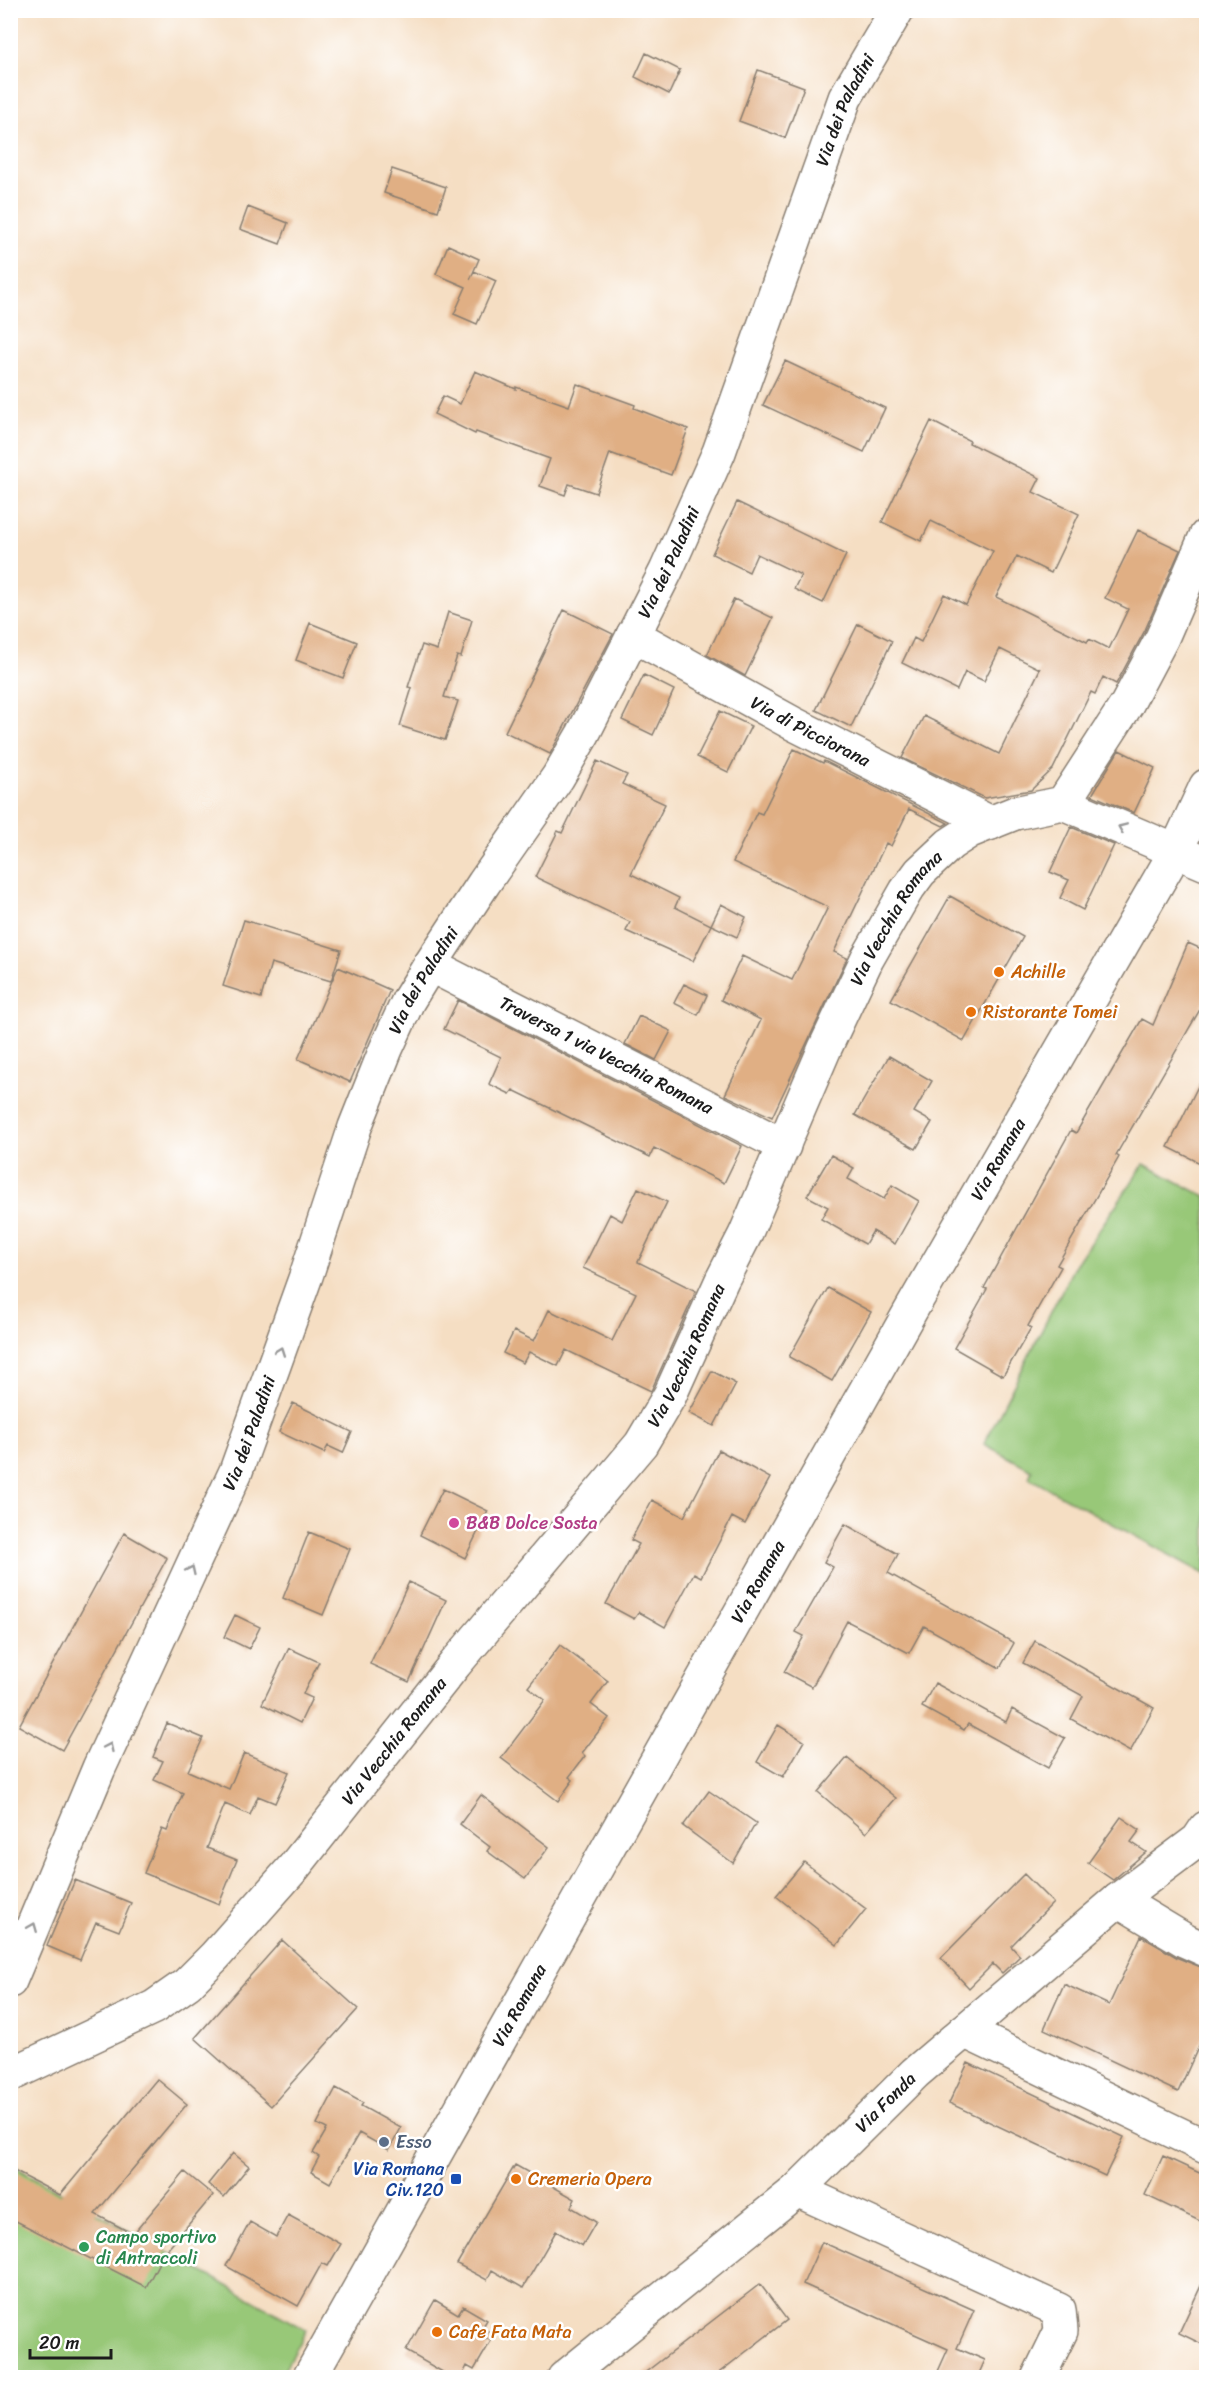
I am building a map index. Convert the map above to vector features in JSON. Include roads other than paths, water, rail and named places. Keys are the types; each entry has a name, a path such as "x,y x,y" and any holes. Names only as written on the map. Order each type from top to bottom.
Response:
{"street":[{"name":"Via dei Paladini","path":"10,1981 99,1768 236,1471 306,1276 359,1118 404,1010 430,965 484,883 558,777 583,734 666,571 719,452 845,98 897,10"},
{"path":"1206,537 1162,638 1127,704 1063,803 1206,864"},
{"name":"Via di Picciorana","path":"633,635 792,723 991,823"},
{"name":"Via Romana","path":"309,2378 910,1310 1176,851 1206,786"},
{"name":"Via Vecchia Romana","path":"10,2075 154,2007 187,1984 294,1868 455,1665 641,1444 670,1395 745,1235 825,1048 867,959 906,891 920,872 950,844 970,831 1015,813 1063,803"},
{"name":"Traversa 1 via Vecchia Romana","path":"430,965 784,1146"},
{"name":"Via Fonda","path":"564,2378 797,2190 915,2073 1118,1900 1204,1837"},
{"path":"1118,1900 1186,1941 1206,1950"},
{"path":"964,2031 1206,2147"},
{"path":"797,2190 1059,2310 1061,2331 1038,2378"}],"place":[{"name":"Achille","path":"999,972"},
{"name":"Ristorante Tomei","path":"971,1012"},
{"name":"B&B Dolce Sosta","path":"454,1523"},
{"name":"Esso","path":"384,2142"},
{"name":"Via Romana Civ.120","path":"456,2179"},
{"name":"Cremeria Opera","path":"516,2179"},
{"name":"Campo sportivo di Antraccoli","path":"84,2247"},
{"name":"Cafe Fata Mata","path":"437,2332"}]}
